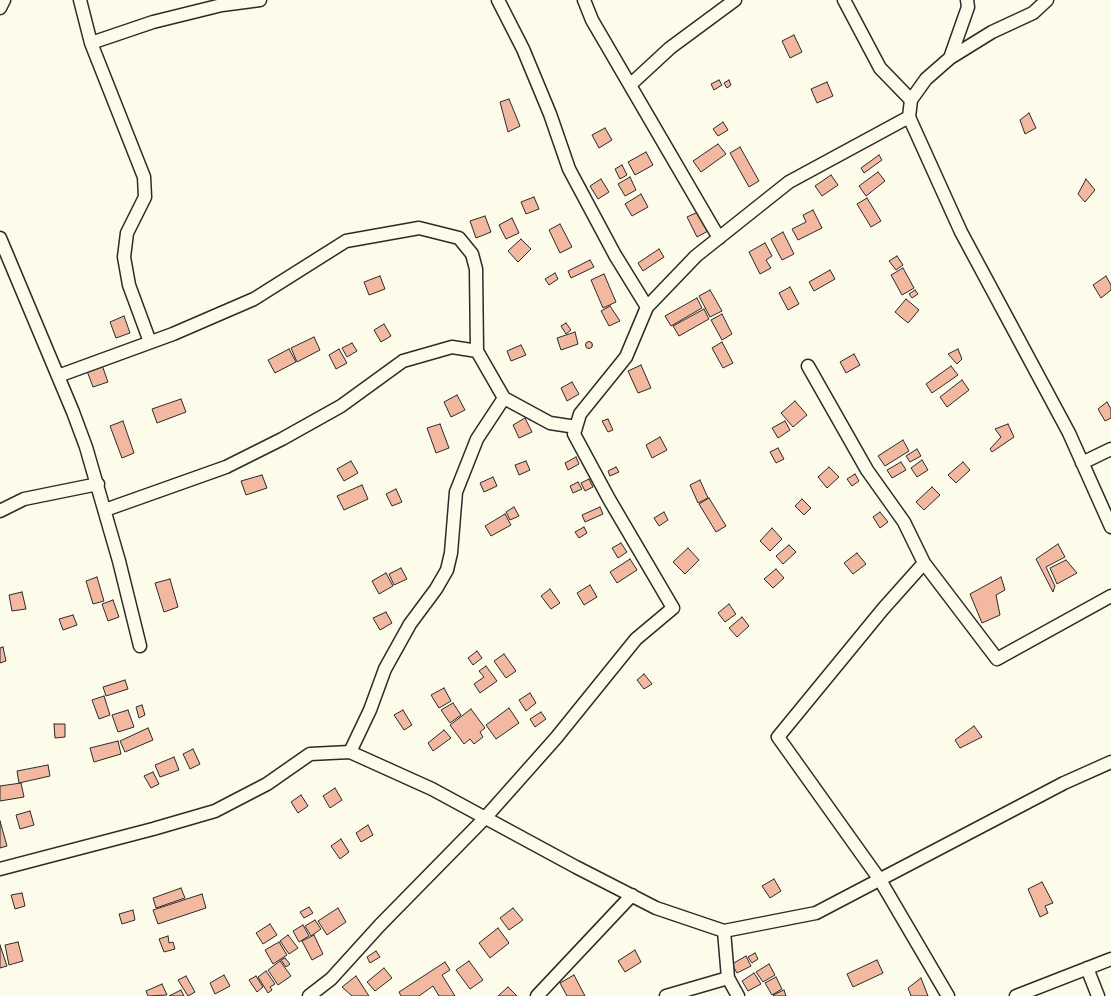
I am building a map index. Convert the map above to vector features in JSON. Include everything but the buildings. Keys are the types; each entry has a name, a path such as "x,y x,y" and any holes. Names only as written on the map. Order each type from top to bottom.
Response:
{"street":[{"path":"0,8 4,0"},
{"path":"80,0 91,43 144,177 145,197 127,233 124,257 129,285 150,342"},
{"path":"91,43 153,22 222,5 260,0"},
{"path":"498,0 523,49 547,106 569,169 615,255 647,308"},
{"path":"584,0 592,20 695,194 718,238"},
{"path":"630,85 670,48 735,0"},
{"path":"844,0 880,68 910,100"},
{"path":"950,58 968,7 967,0"},
{"path":"1047,0 1033,13 992,32 950,58 926,79 910,100 909,117 961,232 1069,433 1111,527"},
{"path":"309,996 331,979 380,925 485,818 556,738 636,638 673,608 609,499 574,434 580,414 626,357 647,308 696,256 789,182 909,117"},
{"path":"58,376 150,342 254,299 346,240 419,228 459,238 472,254 476,269 477,351 504,398 550,423 576,427"},
{"path":"0,238 86,447 98,484 140,646"},
{"path":"105,510 226,467 282,439 341,406 403,361 452,347 477,351"},
{"path":"808,366 867,470 904,522 924,563 997,659 1111,596"},
{"path":"350,752 370,710 385,669 410,624 436,589 447,570 451,553 456,492 477,439 504,398"},
{"path":"1082,463 1111,449"},
{"path":"0,511 24,499 98,484"},
{"path":"924,563 883,609 778,737 880,880 948,996"},
{"path":"0,869 153,830 215,811 267,784 310,754 350,752 432,789 656,908 724,931 816,913 1064,784 1111,762"},
{"path":"537,996 632,895"},
{"path":"724,931 728,978 738,996"},
{"path":"1016,996 1111,959"},
{"path":"1087,968 1098,996"},
{"path":"666,996 728,978"}]}
